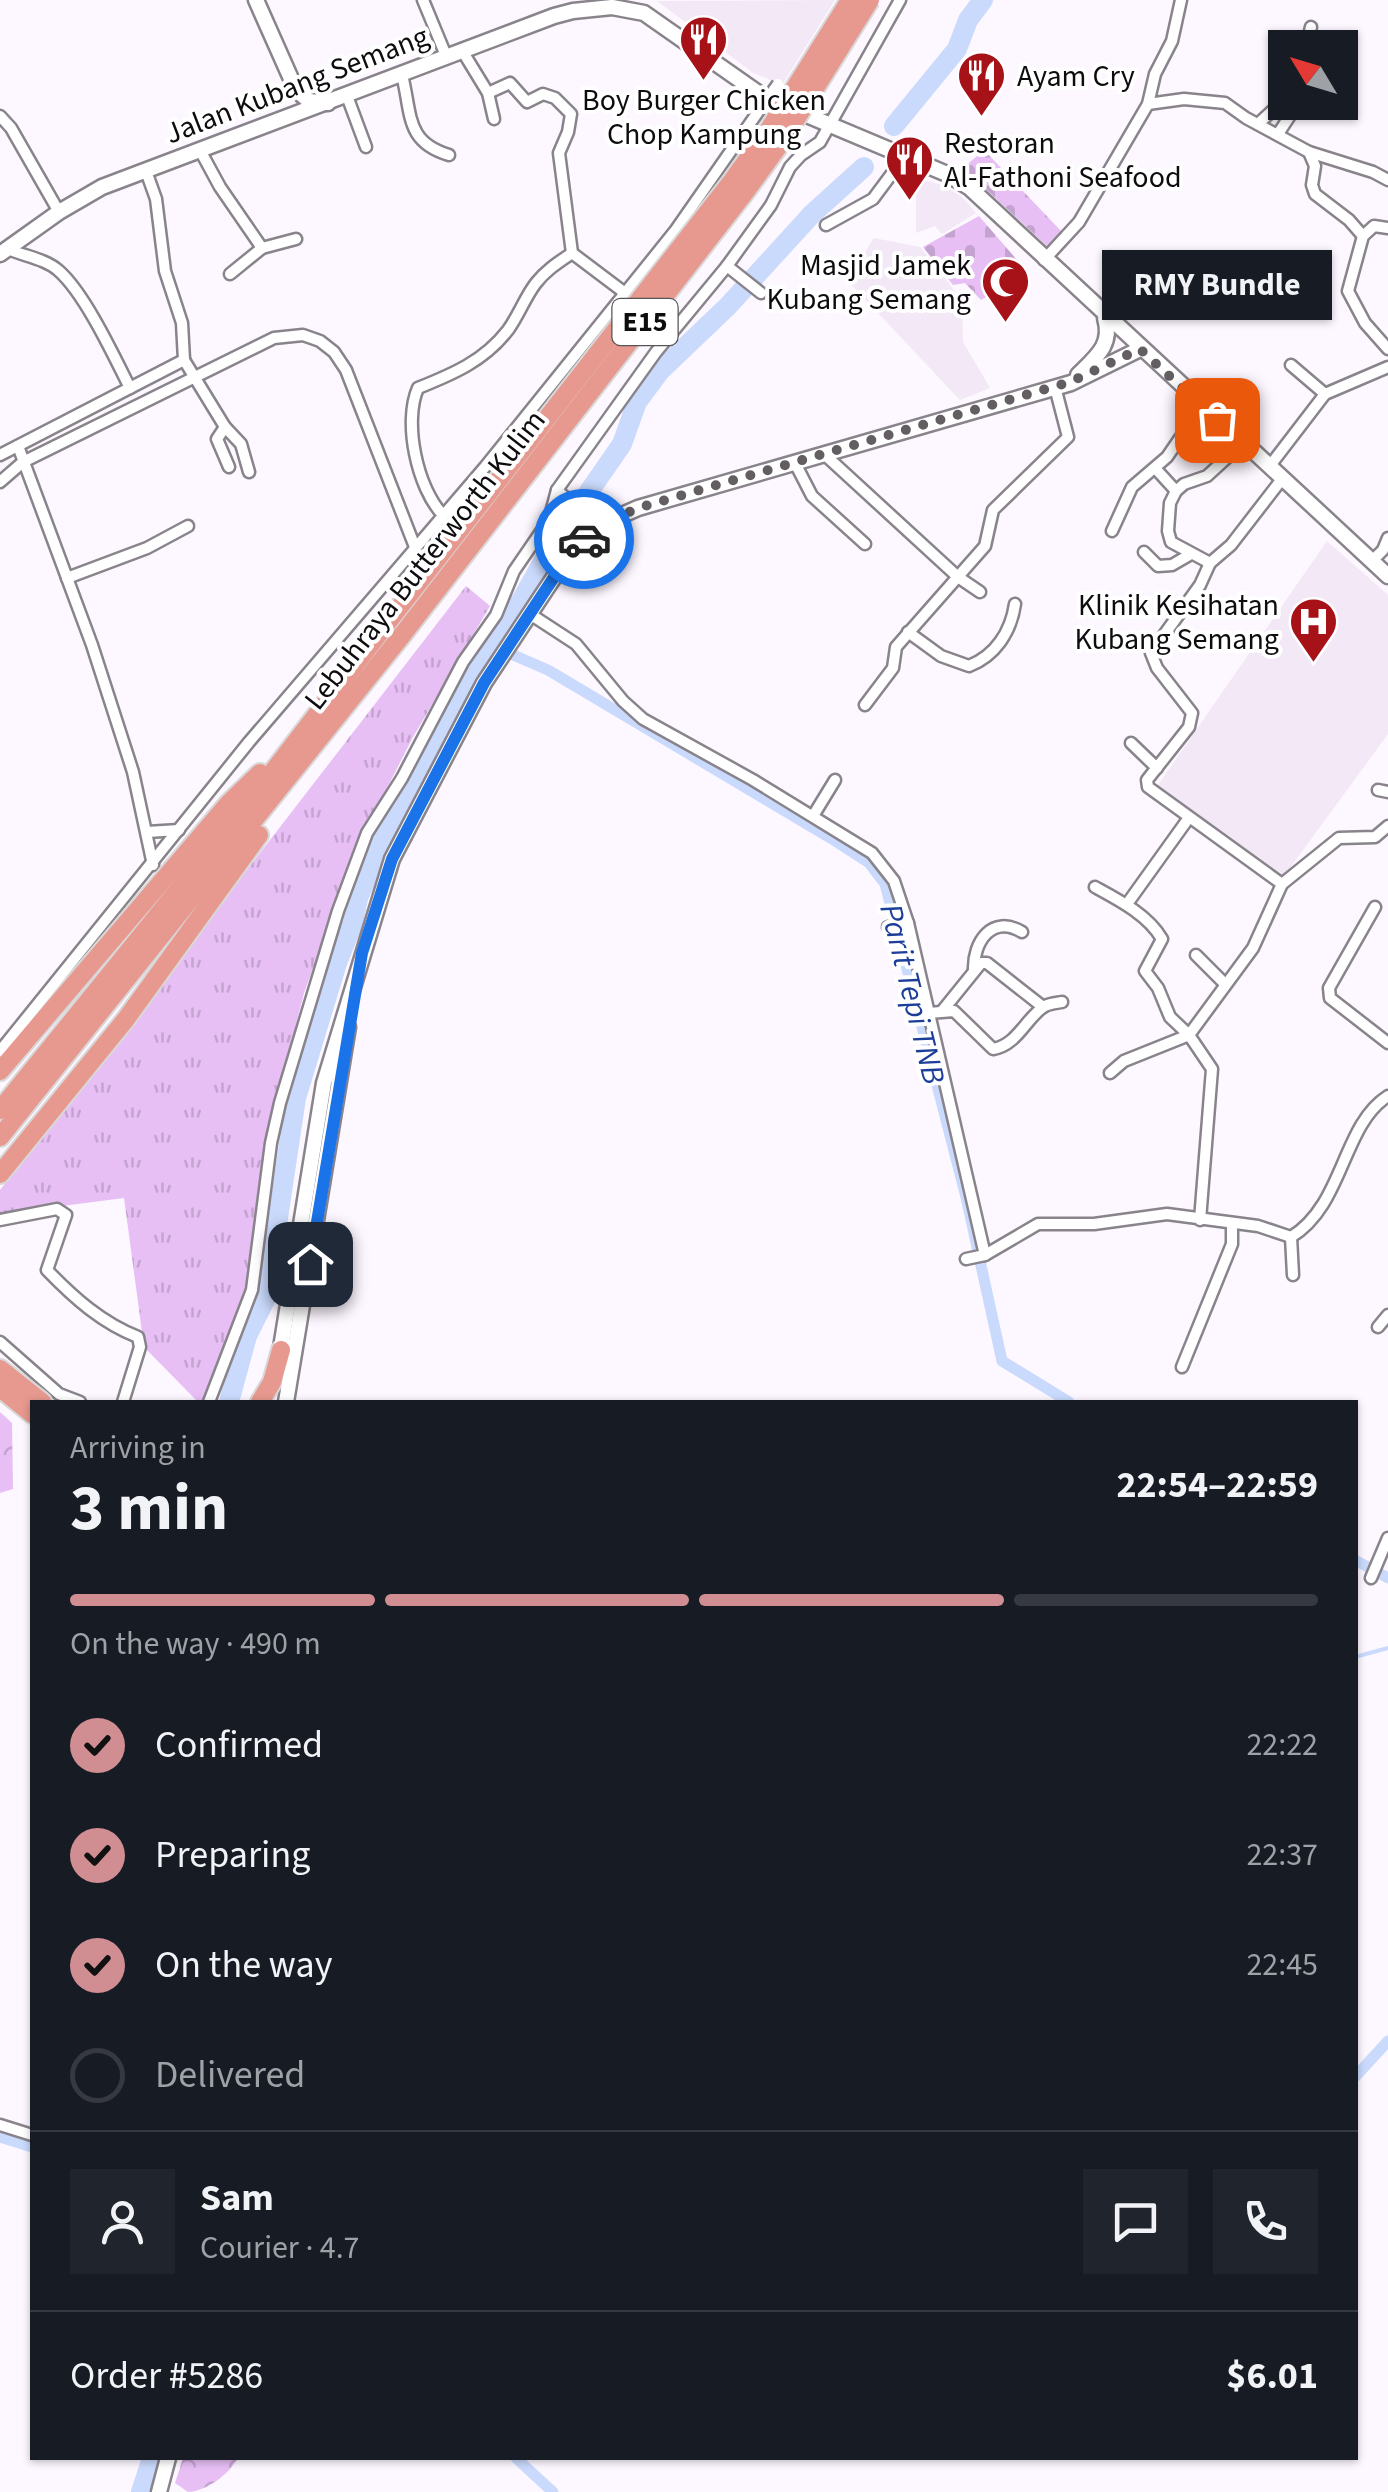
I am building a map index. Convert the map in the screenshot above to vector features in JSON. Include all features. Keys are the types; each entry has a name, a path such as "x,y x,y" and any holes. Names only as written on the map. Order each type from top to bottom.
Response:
{"highway":[{"name":"Lebuhraya Butterworth Kulim","path":"0,1136 318,742 395,628 768,131 850,0"},
{"name":"Lebuhraya Butterworth Kulim","path":"0,1110 240,814 303,730 395,628 746,191 783,140 870,0"},
{"path":"0,1072 6,1054 228,804 303,730"},
{"path":"0,1174 126,1019 262,831 318,742"},
{"path":"261,1400 272,1382 281,1350"},
{"path":"0,1369 52,1400"},
{"path":"0,1388 30,1412"}],"main road":[{"path":"256,0 296,90 310,100 328,104"},
{"path":"554,16 563,0"},
{"path":"586,0 612,7"},
{"name":"Jalan Kubang Semang","path":"4,252 59,212 146,170 554,16 627,8 654,18 764,97 947,174 970,188 1388,576"},
{"path":"277,123 288,114 296,90"},
{"path":"1070,382 1102,351 1109,330 1104,316"},
{"path":"270,1400 324,1083 392,859 484,683 594,521 1055,387 1140,349"},
{"path":"286,1400 362,953"},
{"path":"160,2492 168,2460"}],"street":[{"path":"423,0 447,58"},
{"path":"210,1400 252,1290 280,1103 308,1005 367,833 402,778 463,662 505,599 514,571 549,520 560,492 656,352 732,269 790,168 833,128 900,0"},
{"path":"1044,260 1079,222 1148,104 1155,74 1172,41 1181,0"},
{"path":"462,52 488,92 494,119"},
{"path":"402,75 416,138 429,149 449,154"},
{"path":"488,92 510,83 527,102 542,94 556,98 570,114 559,153 572,252 625,292"},
{"path":"6,1054 179,830 415,547 486,468 676,231 778,84"},
{"path":"348,96 366,146"},
{"path":"1148,104 1184,100 1225,102 1309,152 1388,180"},
{"path":"0,116 11,128 59,212"},
{"path":"1258,124 1268,116"},
{"path":"1278,134 1287,120"},
{"path":"201,152 262,248"},
{"path":"1309,152 1315,166 1315,194 1363,236"},
{"path":"826,224 873,200 902,155"},
{"path":"146,170 156,200 165,271 182,323 184,360 225,427 242,444 249,472"},
{"path":"1388,228 1374,226 1363,236 1354,262 1349,298 1388,349"},
{"path":"230,274 262,248 296,239"},
{"path":"4,252 42,261 60,272 98,328 130,388"},
{"path":"443,516 428,498 417,462 410,417 418,388 451,377 473,363 508,329 534,284 572,252"},
{"path":"732,269 759,291"},
{"path":"0,482 23,462 191,376 274,338 303,335 334,352 346,370 415,547"},
{"path":"0,455 184,360"},
{"path":"1290,364 1325,394"},
{"path":"1269,467 1325,394 1388,368"},
{"path":"865,705 893,668 896,647 988,543 993,510 1068,438 1055,387"},
{"path":"1112,531 1132,486 1168,457 1202,406"},
{"path":"225,427 217,439 229,467"},
{"path":"1210,563 1171,542 1170,504 1184,484 1206,476 1243,444"},
{"path":"18,446 133,772 153,864"},
{"path":"824,454 958,577 980,592"},
{"path":"795,462 812,496 866,544"},
{"path":"1155,468 1176,491"},
{"path":"1282,479 1231,544 1210,563 1200,584 1151,653 1156,668 1192,713 1190,727 1147,780 1148,788 1282,884"},
{"path":"560,492 594,521"},
{"path":"67,578 147,548 188,526"},
{"path":"1372,561 1388,538"},
{"path":"1144,552 1158,566 1172,565 1192,554"},
{"path":"908,632 941,656 968,666 984,660 1008,632 1015,604"},
{"path":"530,614 576,644 642,719 872,853 894,881 929,1013 976,1257 1038,1224 1094,1224 1167,1214 1258,1226 1292,1236 1306,1228 1316,1215 1364,1120 1374,1104 1388,1096"},
{"path":"1131,743 1157,768"},
{"path":"813,816 835,780"},
{"path":"1127,904 1188,818"},
{"path":"1110,1074 1124,1061 1189,1035 1253,948 1282,884 1339,838 1375,837 1388,826"},
{"path":"147,832 179,830"},
{"path":"1095,886 1127,904 1157,930 1162,939 1145,971 1158,988 1170,1017 1189,1035 1212,1069 1200,1220"},
{"path":"1375,908 1329,988 1330,998 1388,1043"},
{"path":"890,927 906,923"},
{"path":"974,970 977,947 997,925 1012,926 1022,932"},
{"path":"1196,955 1225,984"},
{"path":"943,1010 974,970 987,963 1043,1006"},
{"path":"929,1013 954,1011 993,1049 1002,1048 1043,1006 1062,1002"},
{"path":"0,1220 56,1210 66,1214 47,1270 74,1298 117,1329 138,1337 140,1347 124,1400"},
{"path":"1182,1367 1232,1244 1232,1224"},
{"path":"1292,1236 1293,1275"},
{"path":"1378,1326 1388,1314"},
{"path":"0,1342 52,1400"},
{"path":"1372,1576 1388,1538"},
{"path":"0,2125 30,2134"}],"shaded area":[{"path":"835,0 782,85 752,72 657,1"},
{"path":"916,179 943,185 963,198 976,213 942,234 935,226 916,233"},
{"path":"874,238 920,247 962,300 963,342 990,388 960,400 847,280"},
{"name":"Klinik Kesihatan Kubang Semang","path":"1327,541 1388,595 1388,734 1284,876 1246,857 1156,788"}],"green space":[{"path":"984,150 1061,231 1047,246 963,168"},
{"path":"979,216 1024,268 1028,288 981,300 965,283 953,285 923,247"},
{"path":"466,586 490,606 413,737 356,849 304,993 267,1139 247,1290 204,1400 196,1400 144,1347 124,1198 0,1214 0,1190"},
{"path":"0,1412 12,1423 13,1489 0,1493"},
{"path":"182,2460 236,2460 217,2481 203,2489 188,2492 175,2483"}],"waterway":[{"path":"894,126 957,49 968,20 983,0"},
{"path":"230,1400 247,1336 266,1298 296,1098 358,898 388,827 416,786 439,730 461,692 521,601 552,545 622,444 637,402 660,371 728,306 812,214 864,167"},
{"name":"Parit Tepi TNB","path":"490,645 548,670 869,863 885,884 966,1197 1002,1361 1066,1400"},
{"name":"Parit Tepi TNB","path":"1358,1562 1388,1578"},
{"path":"1358,1656 1388,1648"},
{"path":"1358,2074 1388,2041"},
{"path":"0,2137 30,2146"},
{"path":"141,2492 151,2460"},
{"path":"518,2460 553,2492"}],"way so far":[{"path":"584,539 598,526 638,508 1070,382 1140,349 1217,420"}],"place":[{"name":"Boy Burger Chicken Chop Kampung","path":"704,82"},
{"name":"Ayam Cry","path":"982,118"},
{"name":"Restoran Al-Fathoni Seafood","path":"909,202"},
{"name":"Masjid Jamek Kubang Semang","path":"1006,324"},
{"name":"RMY Bundle","path":"1217,420"},
{"name":"Klinik Kesihatan Kubang Semang","path":"1314,664"}],"route":[{"path":"310,1264 362,953 392,859 484,683 570,553 584,539"}]}
